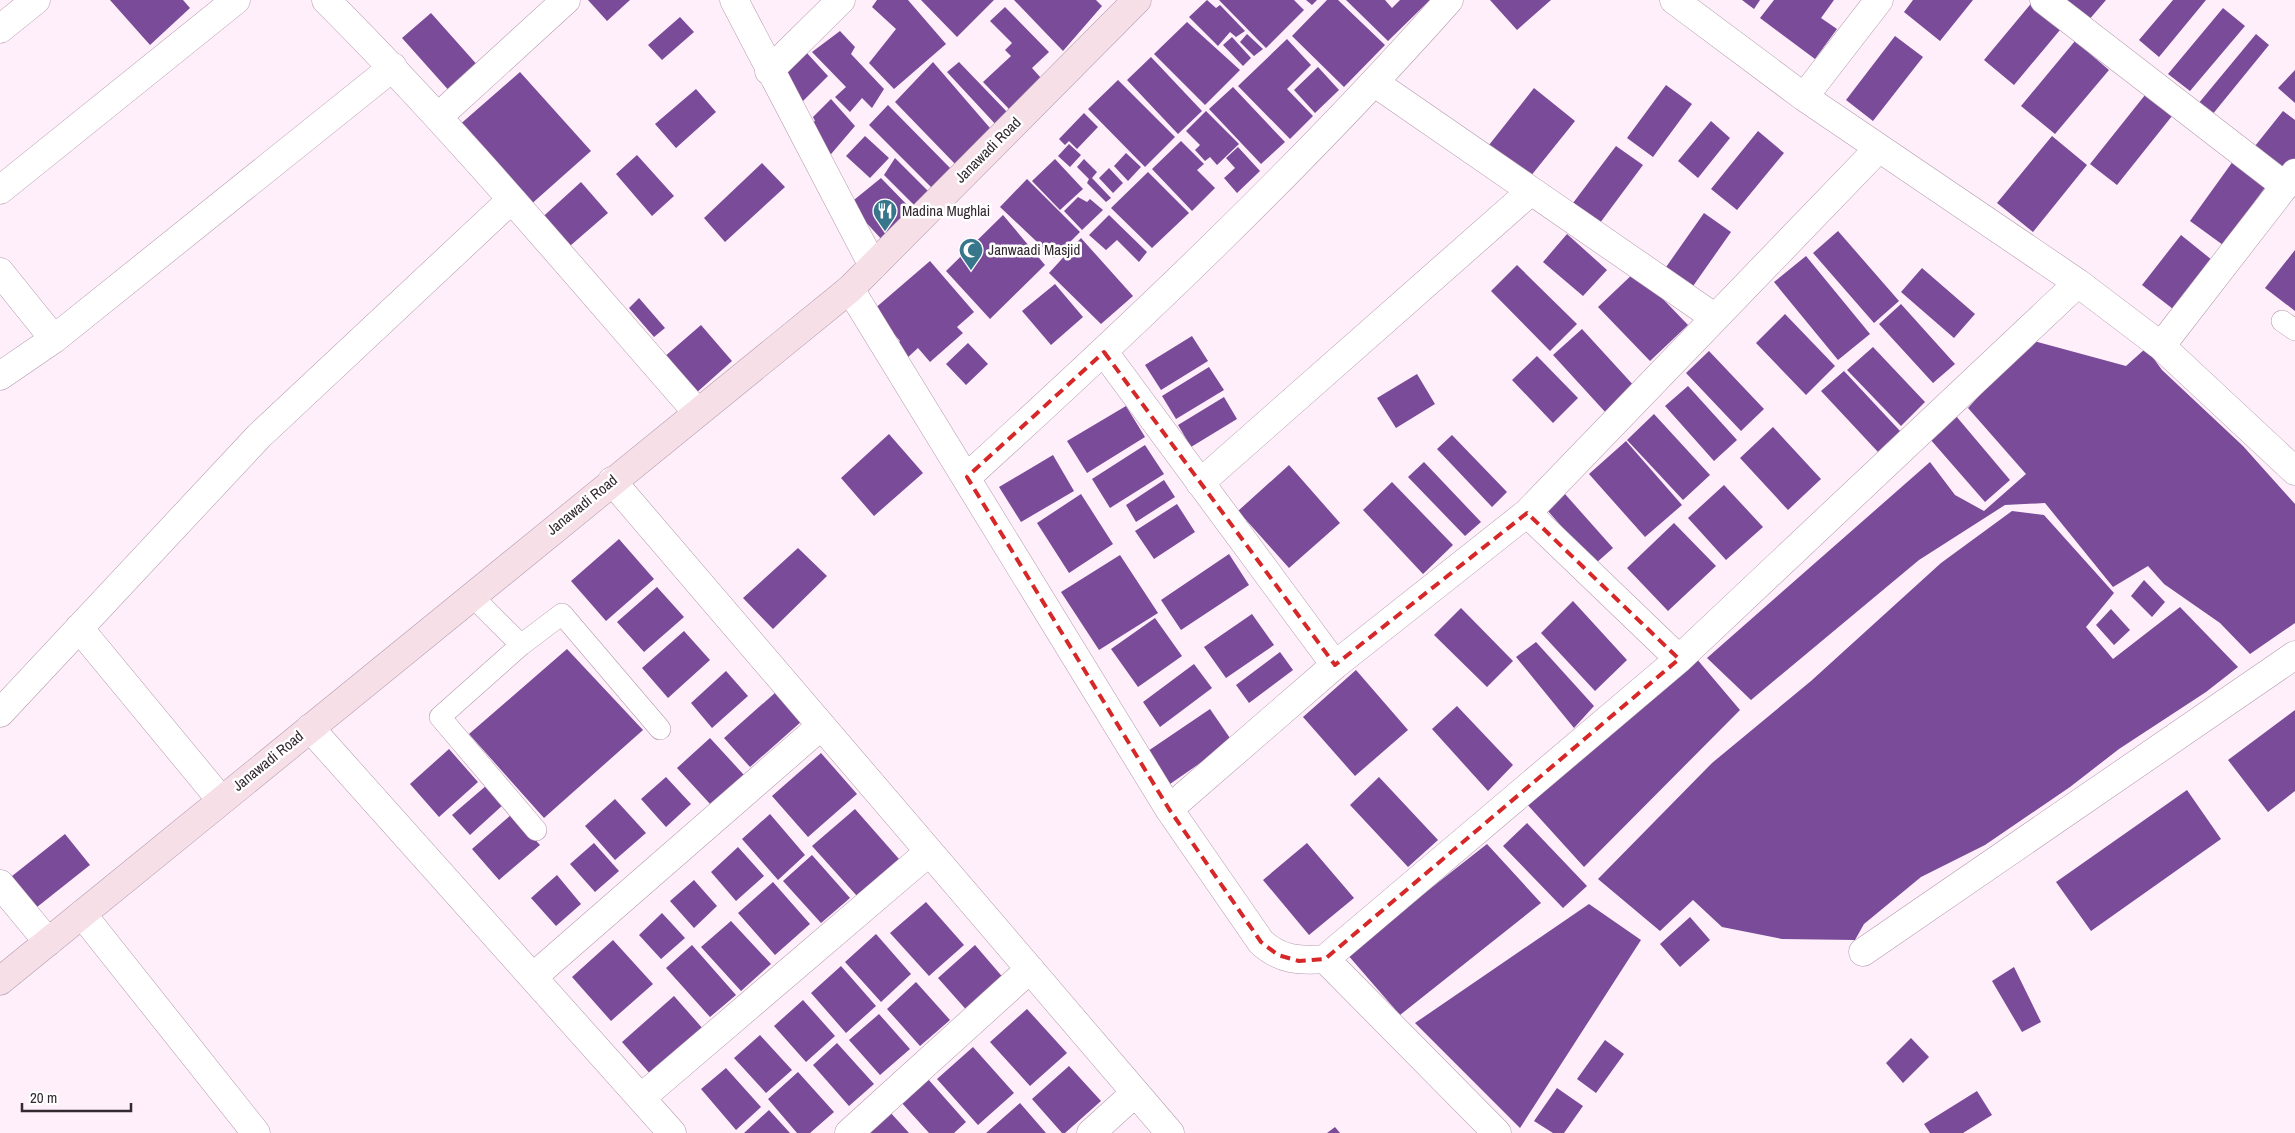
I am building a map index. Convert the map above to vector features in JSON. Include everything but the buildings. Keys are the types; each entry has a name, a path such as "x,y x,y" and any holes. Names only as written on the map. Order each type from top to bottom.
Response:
{"street":[{"path":"0,29 36,0"},
{"path":"0,190 236,0"},
{"path":"326,0 393,67 697,412"},
{"path":"438,117 566,0"},
{"path":"734,0 873,266"},
{"path":"770,71 841,0"},
{"name":"Janawadi Road","path":"0,981 612,480 850,289 1137,0"},
{"path":"967,477 1104,352 1375,84 1449,0"},
{"path":"1674,0 1804,97 2078,283 2161,346 2295,471"},
{"path":"1804,97 1879,0"},
{"path":"2044,0 2290,180 2161,346"},
{"path":"0,376 54,339 393,67"},
{"path":"1375,84 1714,317"},
{"path":"1169,809 1334,665 1527,512 1879,148"},
{"path":"1200,483 1531,191"},
{"path":"0,713 259,436 511,200"},
{"path":"0,272 54,339"},
{"path":"850,289 1169,809 1261,942 1269,949 1288,959 1324,959 1678,659 2078,283"},
{"path":"1104,352 1334,665"},
{"path":"612,480 1170,1133"},
{"path":"1527,512 1678,659"},
{"path":"79,628 221,800"},
{"path":"1863,952 2295,655"},
{"path":"533,977 821,726"},
{"path":"310,728 672,1133"},
{"path":"641,1098 929,852"},
{"path":"0,884 48,942"},
{"path":"82,914 256,1133"},
{"path":"1324,959 1497,1133"},
{"path":"848,1133 1030,969"},
{"path":"1091,1133 1136,1093"}],"lane":[{"path":"472,595 521,645"},
{"path":"536,830 440,717 521,645 562,614 660,729"}],"highlighted area":[{"path":"1104,352 1335,665 1527,513 1679,659 1325,959 1299,961 1278,955 1261,942 1169,809 967,477"}],"place":[{"name":"Madina Mughlai","path":"885,232"},
{"name":"Janwaadi Masjid","path":"971,271"}]}
